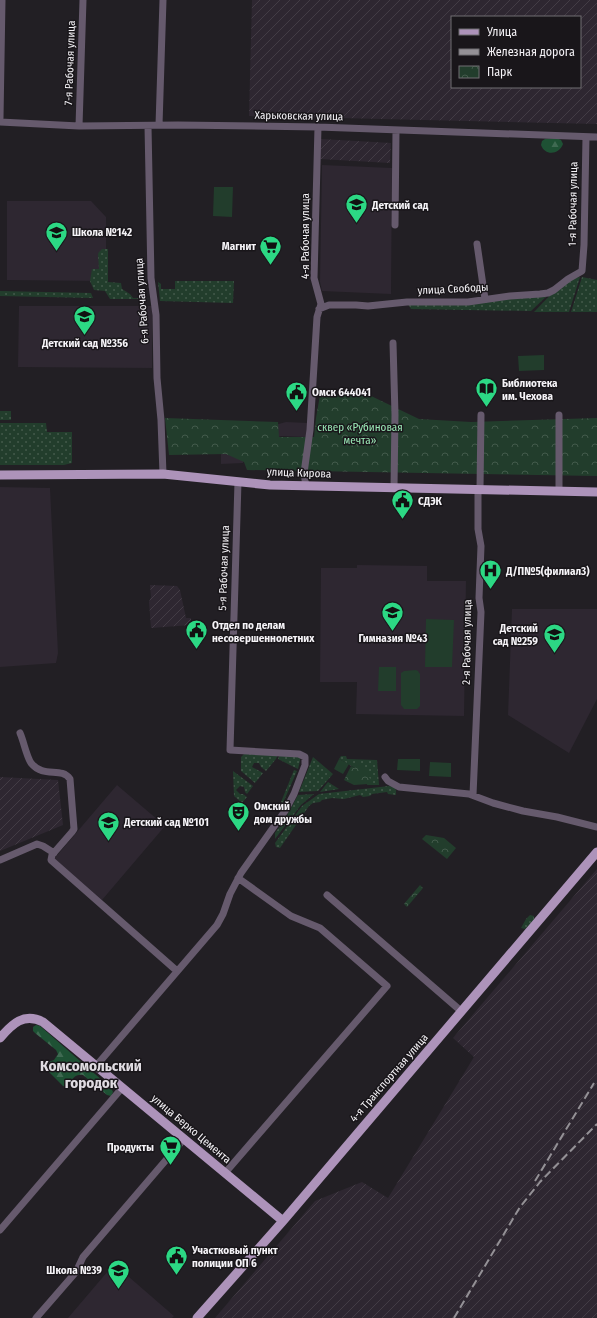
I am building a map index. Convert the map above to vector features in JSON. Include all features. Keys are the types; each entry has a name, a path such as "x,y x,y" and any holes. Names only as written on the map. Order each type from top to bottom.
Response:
{"main road":[{"name":"улица Кирова","path":"0,475 163,474 198,476 238,482 306,486 597,492"},
{"name":"4-я Транспортная улица","path":"197,1318 283,1221 597,852"},
{"name":"улица Берко Цемента","path":"1,1034 17,1022 26,1018 36,1018 43,1022 283,1221"}],"street":[{"path":"0,118 2,0"},
{"name":"7-я Рабочая улица","path":"79,126 83,0"},
{"path":"159,125 163,0"},
{"name":"Харьковская улица","path":"0,122 79,126 159,125 318,127 597,137"},
{"name":"6-я Рабочая улица","path":"148,126 151,278 156,315 157,378 161,420 163,474"},
{"name":"4-я Рабочая улица","path":"306,486 304,473 310,430 317,317 321,304 321,298 314,278 318,127"},
{"path":"395,224 396,130"},
{"name":"1-я Рабочая улица","path":"582,271 584,245 586,136"},
{"path":"477,244 485,299"},
{"name":"улица Свободы","path":"319,309 329,305 356,304 377,306 407,302 468,302 510,296 548,293 582,271"},
{"path":"393,343 395,415 394,488"},
{"name":"2-я Рабочая улица","path":"473,795 481,612 479,598 481,546 478,529 481,415"},
{"path":"559,415 559,491"},
{"name":"5-я Рабочая улица","path":"238,482 230,750 299,754 305,758 305,765 294,794 285,811 238,878"},
{"path":"20,733 30,762 39,771 63,773 70,779 74,829 52,855 51,860 177,971"},
{"path":"385,777 388,781 399,787 469,794 523,811 557,817 597,827"},
{"path":"0,860 37,844 54,853"},
{"path":"96,1066 217,925 238,878 291,916 320,928 387,986 225,1173"},
{"path":"327,896 461,1012"},
{"path":"0,1230 122,1088"},
{"path":"36,1318 76,1272 83,1257 184,1139"}],"shaded area":[{"path":"252,0 597,0 597,124 249,116"},
{"path":"321,139 391,143 390,163 320,159"},
{"name":"Детский сад","path":"322,165 392,168 391,294 322,291 320,282"},
{"name":"Школа №142","path":"7,201 91,201 106,217 106,281 7,280"},
{"name":"Детский сад №356","path":"19,306 152,306 152,368 18,367"},
{"path":"286,422 308,423 307,437 281,436 245,453 243,463 221,464 221,451 271,426"},
{"path":"0,487 50,488 58,653 56,663 0,667"},
{"name":"Гимназия №43","path":"357,565 427,566 427,581 466,581 464,716 356,714 357,682 320,682 321,568 357,568"},
{"path":"150,585 177,586 180,590 186,618 191,618 191,625 151,628 149,602 151,597"},
{"name":"Детский сад №259","path":"512,609 597,609 597,699 569,753 508,715"},
{"path":"0,777 58,780 63,825 0,851"},
{"name":"Детский сад №101","path":"117,785 165,826 102,900 54,859"},
{"path":"597,869 597,1318 215,1318 315,1201 362,1182 388,1198 474,1057 453,1038"},
{"name":"Школа №39","path":"114,1264 174,1316 172,1318 68,1318"}],"green space":[{"path":"556,138 561,140 563,144 561,148 552,153 543,149 541,145 542,141 545,139"},
{"path":"214,187 233,187 232,217 213,216"},
{"path":"102,249 108,249 108,282 121,283 122,289 133,298 151,299 110,299 105,291 94,290 90,281 92,269 99,269 98,254"},
{"path":"580,277 569,312 534,312 561,286"},
{"path":"582,277 597,280 597,312 571,312"},
{"path":"175,281 234,281 233,303 160,301 158,282 161,284 161,289 175,289"},
{"path":"0,291 91,293 93,298 0,296"},
{"path":"549,294 531,311 411,309 408,304"},
{"path":"544,355 544,370 519,371 518,356"},
{"name":"сквер «Рубиновая мечта»","path":"320,395 369,395 419,419 471,422 597,418 597,476 247,470 244,462 226,454 169,455 165,418 278,422 279,437 314,437"},
{"path":"0,411 11,411 11,420 0,420"},
{"path":"0,423 46,423 47,432 72,432 72,463 64,465 0,465"},
{"path":"426,619 454,620 452,667 425,667"},
{"path":"379,667 396,667 396,691 378,691"},
{"path":"416,670 420,674 420,706 417,709 404,709 401,705 401,673 404,671"},
{"path":"244,754 278,754 276,759 266,771 259,763 254,763 252,767 263,773 255,783 241,771 241,757"},
{"path":"280,754 300,757 298,769 278,759"},
{"path":"341,756 346,756 347,759 377,760 379,785 367,785 368,777 339,759"},
{"path":"313,757 333,774 318,791 299,792"},
{"path":"339,759 349,764 343,774 334,769"},
{"path":"398,759 420,759 420,771 397,770"},
{"path":"430,762 451,763 451,777 429,776"},
{"path":"357,763 369,769 368,777 371,779 368,784 354,785 344,780 351,766 355,768"},
{"path":"294,770 297,771 283,803 281,802"},
{"path":"233,771 253,786 247,794 244,787 240,786 236,790 240,794 247,797 242,803 234,796"},
{"path":"328,782 339,789 320,792"},
{"path":"389,786 394,787 396,790 396,795 388,794 387,792 363,797 360,795 344,799 332,798 313,803 309,806 280,848 276,847 275,843 302,806 319,794"},
{"path":"314,794 301,805 275,839 275,833 285,819 298,795"},
{"path":"426,835 444,838 456,848 447,859 422,839"},
{"path":"420,885 423,888 407,907 404,904"},
{"path":"530,915 534,916 534,920 525,929 521,928 526,919"},
{"path":"36,1025 40,1026 111,1088 113,1092 111,1096 107,1095 83,1075 77,1075 66,1087 63,1086 45,1068 48,1062 54,1060 58,1054 56,1050 33,1031 33,1027"}],"railway":[{"path":"535,1181 594,1083"},
{"path":"454,1318 520,1207 540,1182 597,1124"}],"place":[{"name":"Детский сад","path":"356,224"},
{"name":"Школа №142","path":"56,252"},
{"name":"Магнит","path":"271,266"},
{"name":"Детский сад №356","path":"85,336"},
{"name":"Библиотека им. Чехова","path":"486,408"},
{"name":"Омск 644041","path":"296,412"},
{"name":"СДЭК","path":"402,520"},
{"name":"Д/П№5(филиал3)","path":"491,590"},
{"name":"Гимназия №43","path":"393,632"},
{"name":"Отдел по делам несовершеннолетних","path":"197,650"},
{"name":"Детский сад №259","path":"554,654"},
{"name":"Омский дом дружбы","path":"238,832"},
{"name":"Детский сад №101","path":"109,842"},
{"name":"Продукты","path":"170,1166"},
{"name":"Участковый пункт полиции ОП 6","path":"177,1276"},
{"name":"Школа №39","path":"118,1290"}],"district":[{"name":"Комсомольский городок","path":"91,1074"}]}
